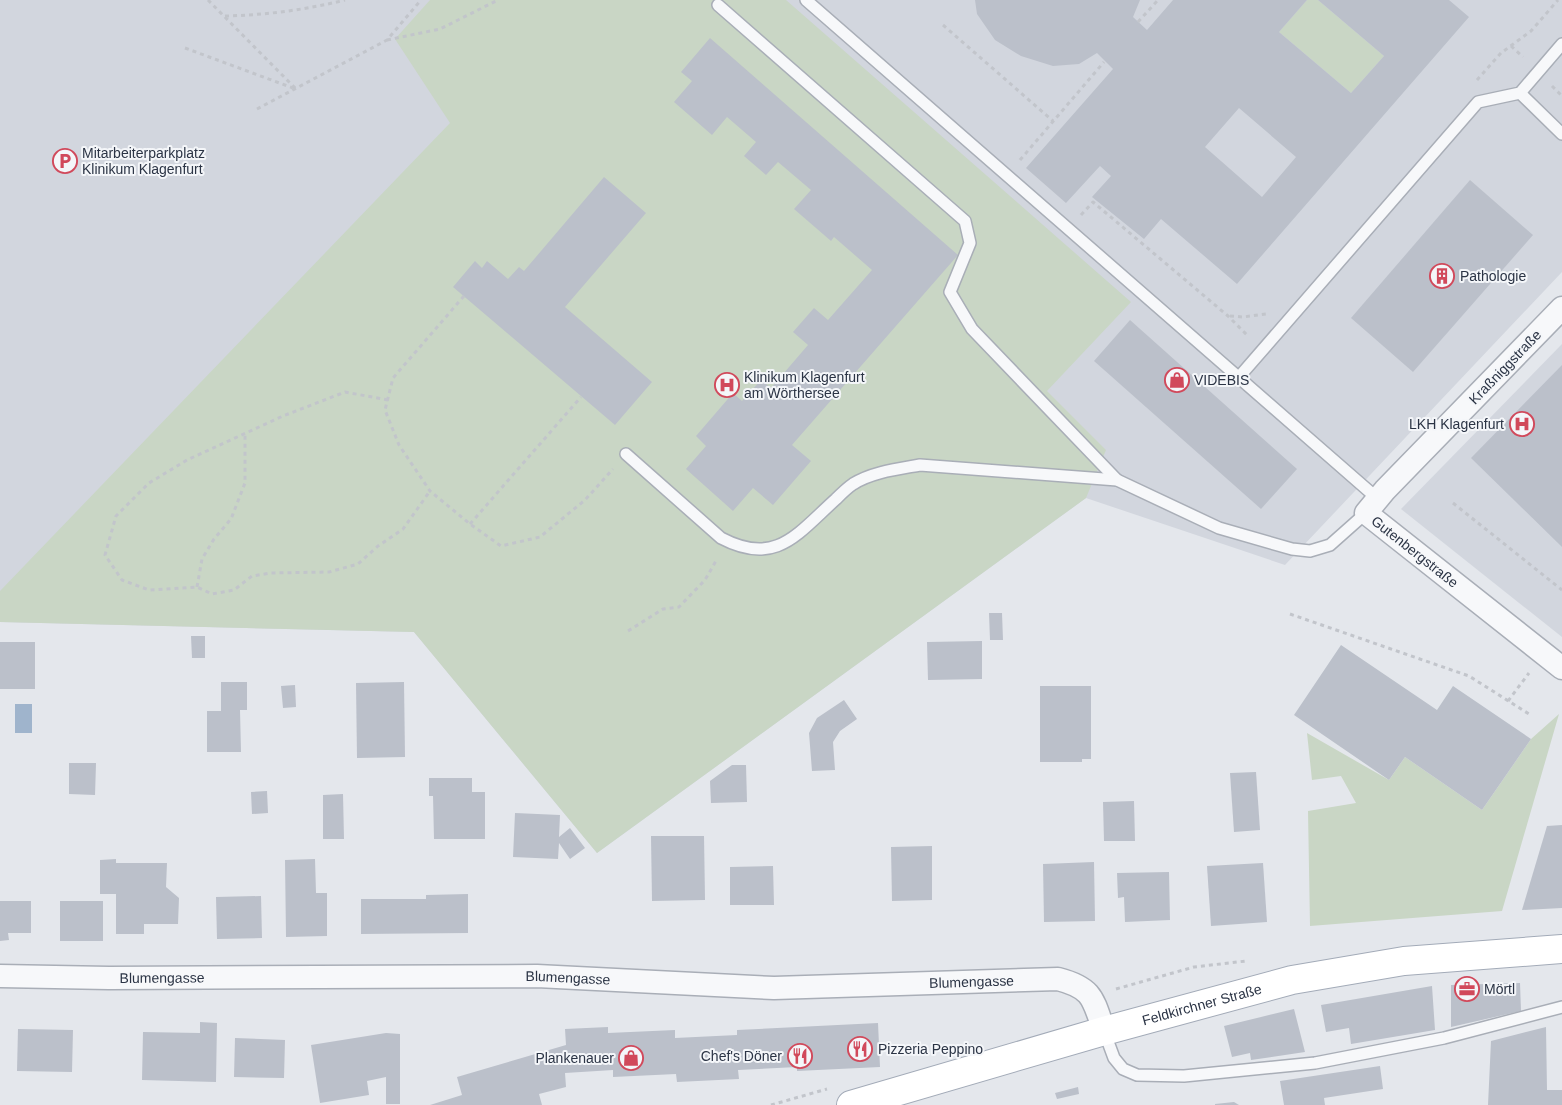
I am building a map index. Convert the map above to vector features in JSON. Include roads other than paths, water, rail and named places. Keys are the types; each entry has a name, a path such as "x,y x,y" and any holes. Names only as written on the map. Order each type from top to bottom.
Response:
{"main road":[{"name":"Feldkirchner Straße","path":"852,1105 1104,1031 1292,980 1404,961 1562,950"}],"street":[{"name":"Kraßniggstraße","path":"1372,506 1562,308"},
{"name":"Gutenbergstraße","path":"1372,506 1562,668"},
{"name":"Blumengasse","path":"0,976 109,978 537,976 774,988 1058,979 1078,984 1092,998 1104,1031"}],"lane":[{"path":"806,0 1239,377 1372,506"},
{"path":"718,5 965,222 970,243 950,292 972,329 1117,480"},
{"path":"1239,377 1478,102 1520,93 1562,44"},
{"path":"1520,93 1562,134"},
{"path":"626,454 726,541 738,547 759,550 785,544 853,484 889,470 920,465 1117,480"},
{"name":"Gutenbergstraße","path":"1117,480 1220,528 1292,549 1310,550 1330,545 1372,506"},
{"path":"1104,1031 1114,1058 1123,1069 1137,1075 1184,1076 1315,1062 1444,1038 1562,1007"}],"water":[{"path":"15,704 32,704 32,733 15,733"}],"place":[{"name":"Mitarbeiterparkplatz Klinikum Klagenfurt","path":"65,161"},
{"name":"Pathologie","path":"1442,276"},
{"name":"VIDEBIS","path":"1177,380"},
{"name":"Klinikum Klagenfurt am Wörthersee","path":"727,385"},
{"name":"LKH Klagenfurt","path":"1522,424"},
{"name":"Mörtl","path":"1467,989"},
{"name":"Pizzeria Peppino","path":"860,1049"},
{"name":"Chef's Döner","path":"800,1056"},
{"name":"Plankenauer","path":"631,1058"}]}
